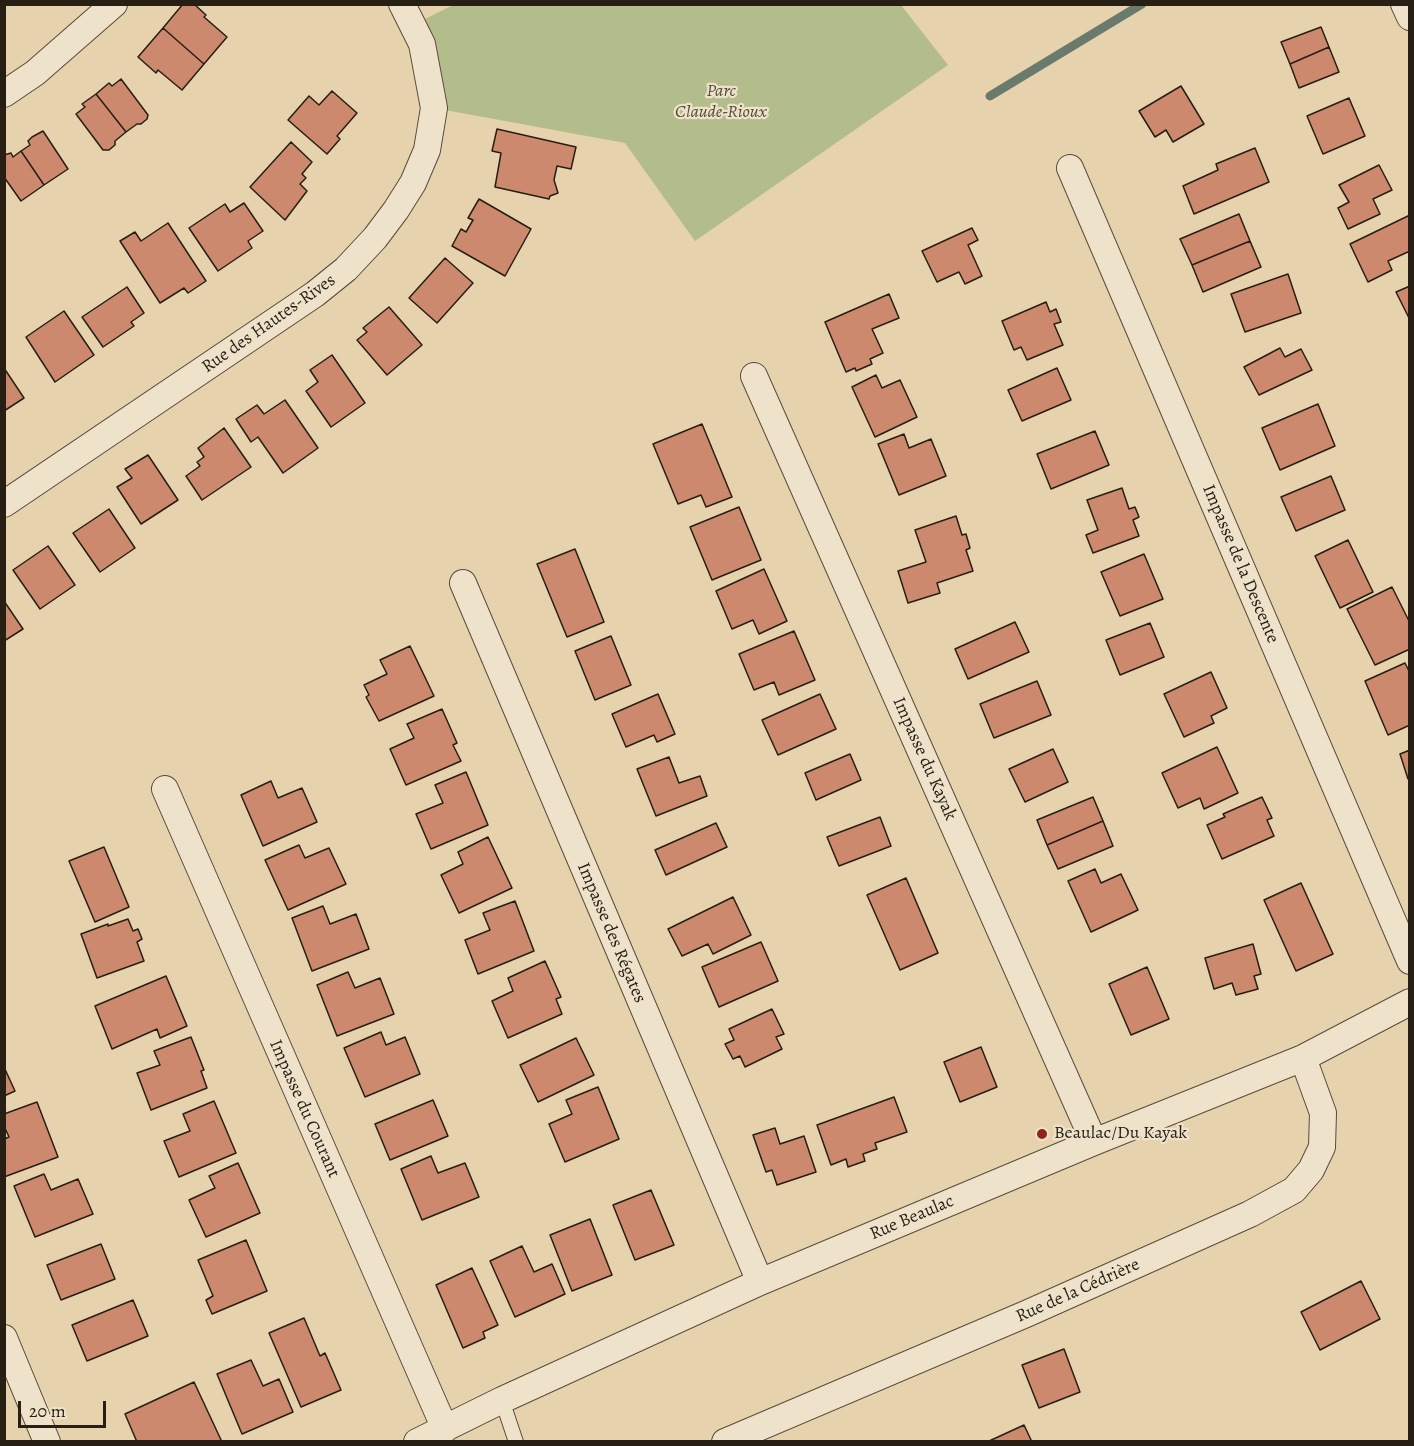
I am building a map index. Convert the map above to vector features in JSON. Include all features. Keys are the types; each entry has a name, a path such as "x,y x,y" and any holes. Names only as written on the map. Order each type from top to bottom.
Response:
{"street":[{"path":"4,94 35,73 114,4"},
{"name":"Rue des Hautes-Rives","path":"4,504 315,294 346,270 375,238 413,183 427,150 434,108 422,44 402,4"},
{"path":"1404,4 1410,16"},
{"name":"Impasse de la Descente","path":"1070,168 1410,961"},
{"name":"Impasse du Kayak","path":"754,376 1094,1142"},
{"name":"Impasse des Régates","path":"463,583 760,1282"},
{"name":"Impasse du Courant","path":"165,789 445,1428"},
{"name":"Rue Beaulac","path":"417,1442 502,1400 760,1282 1094,1142 1304,1058 1410,1002"},
{"name":"Rue de la Cédrière","path":"725,1442 1037,1310 1250,1214 1294,1190 1311,1170 1322,1147 1323,1113 1304,1058"},
{"path":"4,1338 47,1442"}],"lane":[{"path":"502,1400 516,1442"}],"green space":[{"name":"Parc Claude-Rioux","path":"455,4 901,5 948,65 695,241 625,143 434,108 413,25"}],"building":[{"path":"183,4 194,4 206,15 204,17 227,37 204,64 163,28"},
{"path":"1321,27 1329,47 1290,64 1281,42"},
{"path":"163,28 204,64 182,90 158,70 156,73 138,57"},
{"path":"1329,47 1339,72 1299,88 1290,64"},
{"path":"121,79 148,115 141,124 137,124 126,132 96,94 109,83 112,86"},
{"path":"1181,86 1204,124 1173,142 1166,130 1155,137 1139,111"},
{"path":"332,91 357,113 337,136 340,139 327,154 288,120 309,96 319,105"},
{"path":"96,94 126,132 115,141 115,145 109,150 103,150 76,114 85,107 82,104"},
{"path":"1349,98 1365,136 1323,154 1307,116"},
{"path":"497,129 576,147 571,169 557,166 554,180 558,193 550,196 549,199 495,187 501,153 492,151"},
{"path":"43,131 68,169 44,185 21,151 30,145 28,141 32,137"},
{"path":"291,142 312,162 302,174 306,178 300,184 307,191 285,220 250,187"},
{"path":"1255,148 1269,182 1194,214 1183,186 1218,170 1216,164"},
{"path":"21,151 44,185 21,201 4,177 4,155 11,153 13,157"},
{"path":"1379,165 1392,190 1373,199 1380,214 1348,229 1338,208 1349,202 1339,185"},
{"path":"479,199 531,229 505,276 452,246 461,229 466,232 473,220 468,218"},
{"path":"244,203 263,231 248,241 252,248 218,271 189,228 225,204 230,212"},
{"path":"1239,214 1250,241 1192,265 1180,239"},
{"path":"1410,215 1410,251 1388,261 1392,270 1368,282 1350,244"},
{"path":"168,223 206,281 188,293 184,288 160,303 120,241 135,232 141,241"},
{"path":"972,228 978,240 968,245 982,276 965,284 959,272 937,282 922,251"},
{"path":"1250,241 1261,267 1203,292 1192,265"},
{"path":"445,258 473,283 437,323 409,298"},
{"path":"1288,274 1301,313 1245,332 1231,294"},
{"path":"1410,286 1410,320 1396,292"},
{"path":"127,287 144,313 131,322 134,326 103,347 82,317"},
{"path":"889,294 899,318 872,329 883,353 870,359 872,364 856,371 855,368 846,372 825,322"},
{"path":"1046,302 1050,312 1056,309 1061,322 1054,324 1063,345 1027,360 1021,347 1014,350 1002,321"},
{"path":"389,307 422,345 387,375 357,340 367,332 363,328"},
{"path":"64,311 94,355 55,382 26,337"},
{"path":"1280,348 1285,357 1301,349 1312,370 1259,395 1244,367"},
{"path":"332,355 365,403 331,427 306,391 318,382 310,370"},
{"path":"4,368 24,398 4,411"},
{"path":"1057,368 1071,400 1022,421 1008,390"},
{"path":"876,375 882,388 900,380 917,417 875,437 852,387"},
{"path":"285,400 318,448 283,473 258,437 251,442 236,419 257,405 264,414"},
{"path":"1318,404 1335,446 1280,470 1262,428"},
{"path":"702,424 732,497 706,507 701,495 678,504 653,444"},
{"path":"224,428 251,467 202,500 186,476 200,466 197,462 204,457 198,448"},
{"path":"1095,431 1109,465 1051,489 1037,454"},
{"path":"904,434 909,448 931,439 946,476 899,495 878,444"},
{"path":"148,455 178,500 141,524 117,487 132,478 125,469"},
{"path":"1331,476 1345,510 1296,531 1281,497"},
{"path":"1122,488 1129,509 1135,507 1139,517 1133,520 1139,536 1093,553 1086,535 1098,530 1087,500"},
{"path":"739,507 761,560 712,580 690,527"},
{"path":"109,509 135,548 100,572 73,533"},
{"path":"956,516 962,535 966,534 970,548 966,550 973,571 937,583 940,593 908,603 898,571 926,562 915,530"},
{"path":"1348,540 1373,592 1340,608 1315,556"},
{"path":"48,546 75,585 40,609 13,570"},
{"path":"575,549 604,622 567,637 537,564"},
{"path":"1144,554 1163,599 1120,616 1101,572"},
{"path":"764,569 787,621 759,634 753,620 732,629 716,591"},
{"path":"1392,587 1410,623 1410,649 1375,665 1347,609"},
{"path":"4,601 23,629 4,641"},
{"path":"1015,622 1029,652 968,679 955,649"},
{"path":"1150,623 1164,657 1120,675 1106,640"},
{"path":"794,631 815,680 779,695 774,682 754,690 739,654"},
{"path":"611,636 631,685 595,700 575,651"},
{"path":"410,646 434,696 379,721 366,697 369,695 364,685 387,674 380,660"},
{"path":"1405,663 1410,673 1410,725 1388,735 1365,681"},
{"path":"1211,672 1227,708 1211,716 1214,723 1184,737 1164,694"},
{"path":"1037,681 1051,715 994,738 980,704"},
{"path":"658,694 675,734 657,742 654,735 626,747 612,714"},
{"path":"820,694 836,729 778,755 762,720"},
{"path":"442,709 457,743 453,745 461,761 406,785 390,749 414,738 407,724"},
{"path":"1217,747 1238,793 1204,809 1200,798 1178,808 1162,773"},
{"path":"1053,749 1068,782 1025,802 1009,769"},
{"path":"1410,750 1410,778 1408,779 1400,754"},
{"path":"850,754 861,780 816,800 805,773"},
{"path":"669,757 679,783 700,776 707,796 656,816 637,769"},
{"path":"466,772 488,825 431,849 416,814 443,803 435,785"},
{"path":"271,781 278,798 302,788 317,822 263,846 241,795"},
{"path":"1093,797 1103,821 1047,845 1037,820"},
{"path":"1262,797 1272,818 1267,820 1274,836 1222,859 1207,825 1225,817 1223,814"},
{"path":"880,817 891,846 839,866 827,837"},
{"path":"1103,821 1113,846 1058,869 1047,845"},
{"path":"716,823 727,847 666,875 655,850"},
{"path":"488,837 512,888 459,913 441,875 463,864 458,852"},
{"path":"299,845 305,858 329,848 346,884 288,910 265,860"},
{"path":"104,847 129,907 95,922 69,861"},
{"path":"1095,869 1101,883 1121,874 1138,910 1091,932 1068,881"},
{"path":"906,878 938,953 900,970 867,895"},
{"path":"1301,883 1333,954 1296,971 1264,900"},
{"path":"733,897 751,935 713,954 708,944 682,956 668,929"},
{"path":"515,901 534,951 478,974 465,940 490,930 483,913"},
{"path":"323,906 330,924 356,914 369,949 312,971 292,918"},
{"path":"128,919 133,931 138,929 142,939 137,942 144,961 97,978 81,934"},
{"path":"761,942 778,981 719,1007 702,967"},
{"path":"1253,944 1261,974 1254,976 1258,989 1236,995 1232,983 1214,989 1205,958"},
{"path":"545,961 561,997 556,999 562,1014 508,1038 492,1001 513,991 508,978"},
{"path":"1147,967 1169,1019 1131,1035 1109,984"},
{"path":"348,972 355,988 380,978 394,1014 337,1036 317,985"},
{"path":"166,976 187,1026 160,1038 157,1029 112,1049 95,1006"},
{"path":"772,1009 784,1034 776,1037 782,1049 745,1067 740,1056 733,1059 725,1044 734,1040 729,1029"},
{"path":"381,1032 386,1045 405,1037 420,1074 365,1097 344,1048"},
{"path":"191,1037 204,1070 201,1071 207,1088 151,1110 137,1073 160,1065 154,1051"},
{"path":"576,1038 594,1075 538,1102 520,1065"},
{"path":"981,1047 997,1087 960,1102 944,1062"},
{"path":"4,1067 15,1091 4,1096"},
{"path":"598,1087 619,1139 565,1162 549,1124 572,1114 566,1100"},
{"path":"894,1097 907,1132 875,1143 877,1149 863,1154 865,1161 848,1167 846,1159 831,1165 817,1125"},
{"path":"433,1100 448,1136 390,1160 375,1124"},
{"path":"214,1101 236,1153 179,1177 164,1141 190,1131 183,1114"},
{"path":"37,1102 58,1157 4,1177 4,1139 9,1137 4,1126 4,1114"},
{"path":"775,1128 780,1144 804,1136 816,1172 777,1185 772,1170 766,1172 753,1135"},
{"path":"431,1156 438,1173 465,1163 479,1197 422,1220 401,1169"},
{"path":"238,1163 260,1213 206,1237 189,1200 215,1188 209,1176"},
{"path":"44,1174 51,1190 78,1179 93,1214 35,1237 14,1186"},
{"path":"651,1190 674,1245 635,1260 613,1205"},
{"path":"590,1219 612,1275 572,1291 550,1235"},
{"path":"246,1240 267,1291 212,1314 206,1300 213,1296 198,1260"},
{"path":"101,1244 115,1279 61,1300 47,1265"},
{"path":"522,1246 534,1272 552,1264 565,1294 515,1317 490,1261"},
{"path":"472,1268 498,1325 483,1332 485,1338 463,1348 436,1285"},
{"path":"1361,1281 1380,1319 1320,1350 1301,1312"},
{"path":"133,1300 148,1336 87,1361 72,1325"},
{"path":"304,1318 320,1356 325,1353 341,1390 301,1407 269,1333"},
{"path":"1064,1349 1080,1392 1039,1408 1022,1365"},
{"path":"251,1360 263,1386 279,1379 293,1412 242,1434 217,1374"},
{"path":"194,1382 222,1442 137,1442 125,1414"},
{"path":"1024,1425 1032,1442 987,1442"}],"waterway":[{"path":"990,96 1142,4"}],"place":[{"name":"Beaulac/Du Kayak","path":"1042,1134"}]}
